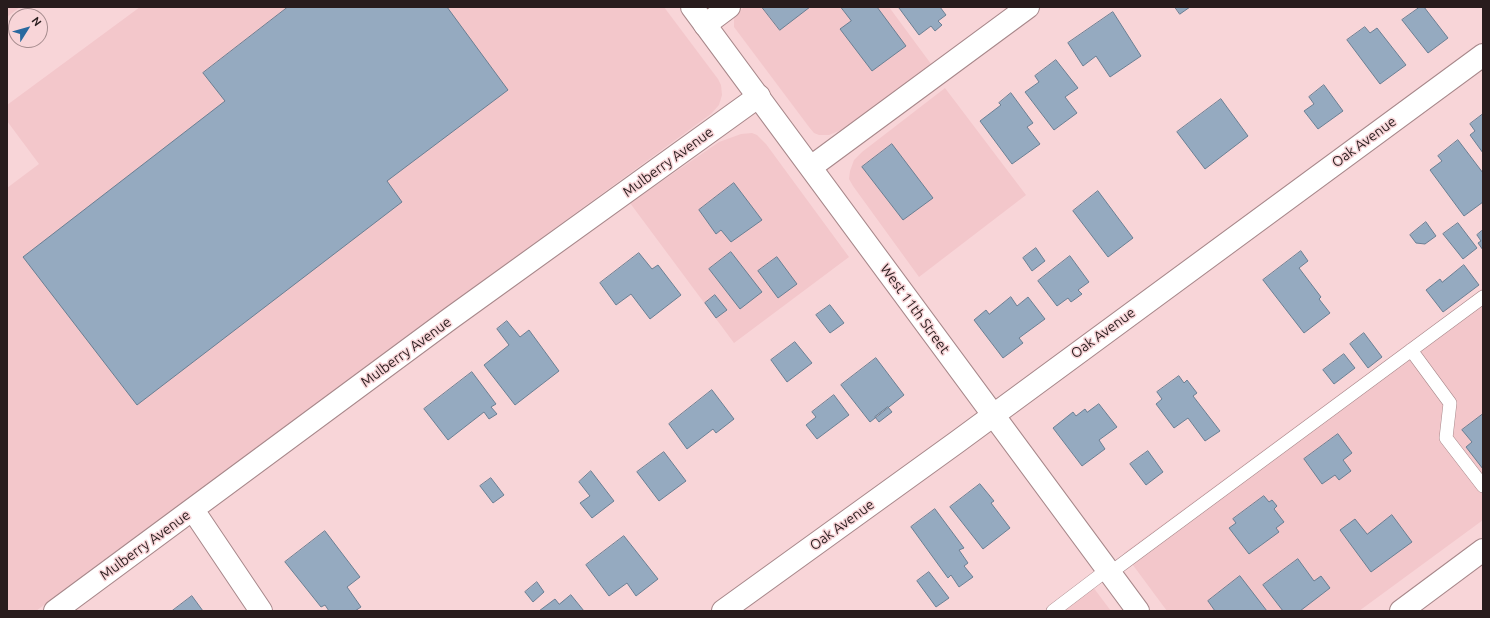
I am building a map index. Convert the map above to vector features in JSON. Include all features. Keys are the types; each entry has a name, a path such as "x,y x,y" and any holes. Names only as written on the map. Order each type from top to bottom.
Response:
{"street":[{"name":"West 11th Street","path":"692,7 1138,611"},
{"path":"705,25 729,7"},
{"path":"811,167 1028,7"},
{"name":"Oak Avenue","path":"723,611 1483,55"},
{"name":"Mulberry Avenue","path":"55,611 451,318 759,96"},
{"path":"193,510 261,611"},
{"path":"1401,611 1483,550"}],"lane":[{"path":"1053,611 1109,572 1483,297"},
{"path":"1411,350 1450,404 1446,438 1483,486"}],"shaded area":[{"path":"7,7 20,7 8,8 7,17"},
{"path":"140,7 664,7 718,79 721,85 722,95 719,105 711,114 410,334 36,611 7,611 7,188 39,164 7,121 7,105"},
{"path":"744,7 889,7 934,68 881,108 841,130 829,135 819,135 814,133 809,127 734,27 734,17"},
{"path":"945,88 1026,195 919,277 853,186 849,179 850,171 854,160 862,152"},
{"path":"752,133 757,135 766,144 849,257 734,343 630,203 719,142 741,134"},
{"path":"1483,288 1483,520 1359,611 1167,611 1124,553"},
{"path":"1087,579 1111,611 1044,611"}],"building":[{"path":"288,7 447,7 508,90 387,181 402,202 137,405 23,257 225,101 203,73"},
{"path":"762,7 810,7 780,30"},
{"path":"841,7 877,7 906,46 872,71 840,29 851,21"},
{"path":"940,7 946,15 938,21 942,25 935,31 931,26 919,35 899,8"},
{"path":"1175,7 1190,7 1180,14"},
{"path":"1420,7 1424,7 1448,38 1428,53 1402,20"},
{"path":"1113,12 1141,56 1110,77 1096,56 1083,66 1068,43"},
{"path":"1365,27 1370,33 1377,28 1406,65 1380,84 1347,40"},
{"path":"1056,60 1078,88 1065,97 1077,113 1054,130 1025,92 1039,82 1035,76"},
{"path":"1324,85 1343,111 1318,129 1304,111 1314,104 1309,97"},
{"path":"1011,93 1033,123 1027,127 1040,144 1012,164 980,121 1001,105 999,103"},
{"path":"1221,99 1248,136 1205,169 1177,132"},
{"path":"1483,114 1483,153 1470,135 1475,131 1470,124"},
{"path":"1458,140 1483,173 1483,202 1464,216 1430,170 1442,161 1438,156"},
{"path":"892,144 933,198 903,220 862,167"},
{"path":"734,183 762,220 731,242 721,230 716,234 699,210"},
{"path":"1098,191 1133,238 1108,257 1073,211"},
{"path":"1426,222 1436,236 1425,244 1416,243 1410,235"},
{"path":"1458,223 1477,248 1463,259 1443,234"},
{"path":"1483,230 1483,250 1478,243 1481,241 1477,235"},
{"path":"1036,248 1045,261 1032,271 1023,258"},
{"path":"1301,251 1308,261 1299,268 1321,297 1319,299 1330,313 1304,333 1263,280"},
{"path":"731,252 762,292 740,309 709,269"},
{"path":"639,253 652,269 658,265 681,295 650,319 631,294 616,305 600,283"},
{"path":"1070,256 1089,282 1078,290 1082,294 1071,302 1068,298 1057,306 1038,281"},
{"path":"777,257 797,284 778,298 758,271"},
{"path":"1464,265 1479,285 1443,312 1426,290 1440,279 1442,282"},
{"path":"715,295 727,310 716,318 705,303"},
{"path":"1011,297 1017,306 1028,297 1045,319 1019,338 1023,343 1003,358 974,320 986,310 989,314"},
{"path":"830,305 844,323 830,333 816,315"},
{"path":"507,321 520,337 529,330 559,371 515,405 484,365 509,345 497,329"},
{"path":"1364,333 1382,357 1368,368 1350,344"},
{"path":"795,342 812,363 787,382 771,360"},
{"path":"1344,354 1355,368 1334,384 1323,370"},
{"path":"876,358 904,395 870,422 841,385"},
{"path":"472,372 496,404 491,407 497,414 489,419 484,412 448,440 424,409"},
{"path":"1179,376 1184,383 1187,380 1197,393 1193,396 1220,431 1205,441 1188,418 1174,428 1156,404 1162,399 1157,392"},
{"path":"712,390 734,419 716,433 713,429 687,449 669,424"},
{"path":"834,395 849,415 817,439 806,425 816,417 812,412"},
{"path":"1099,404 1117,427 1099,440 1105,449 1082,466 1053,428 1073,412 1076,416 1085,409 1087,412"},
{"path":"888,407 892,412 879,422 875,417"},
{"path":"1483,414 1483,469 1466,447 1472,442 1462,430"},
{"path":"1338,434 1352,453 1343,460 1351,471 1339,480 1335,475 1322,484 1304,459"},
{"path":"1148,451 1163,472 1146,485 1130,464"},
{"path":"664,452 686,481 659,501 637,472"},
{"path":"591,471 614,501 592,518 580,503 590,496 579,482"},
{"path":"491,478 504,495 493,503 480,486"},
{"path":"980,484 994,501 991,503 1010,528 983,549 950,507"},
{"path":"1264,496 1269,502 1272,500 1277,506 1274,509 1284,522 1276,528 1279,532 1249,554 1229,528 1236,523 1233,519"},
{"path":"935,509 964,548 959,550 968,563 964,566 973,577 959,587 951,575 948,578 911,527"},
{"path":"1392,515 1412,542 1371,572 1340,530 1355,519 1367,534"},
{"path":"325,531 360,577 347,587 361,607 355,611 329,611 325,605 321,607 285,562"},
{"path":"624,536 658,579 636,596 627,583 609,596 586,565"},
{"path":"1298,559 1314,581 1321,576 1330,588 1300,611 1283,611 1263,585"},
{"path":"929,572 949,598 936,607 917,581"},
{"path":"1240,576 1267,611 1215,611 1208,601"},
{"path":"537,582 544,592 533,602 525,592"},
{"path":"571,595 584,611 539,611 555,599 559,604"},
{"path":"192,596 203,611 172,611"}]}
